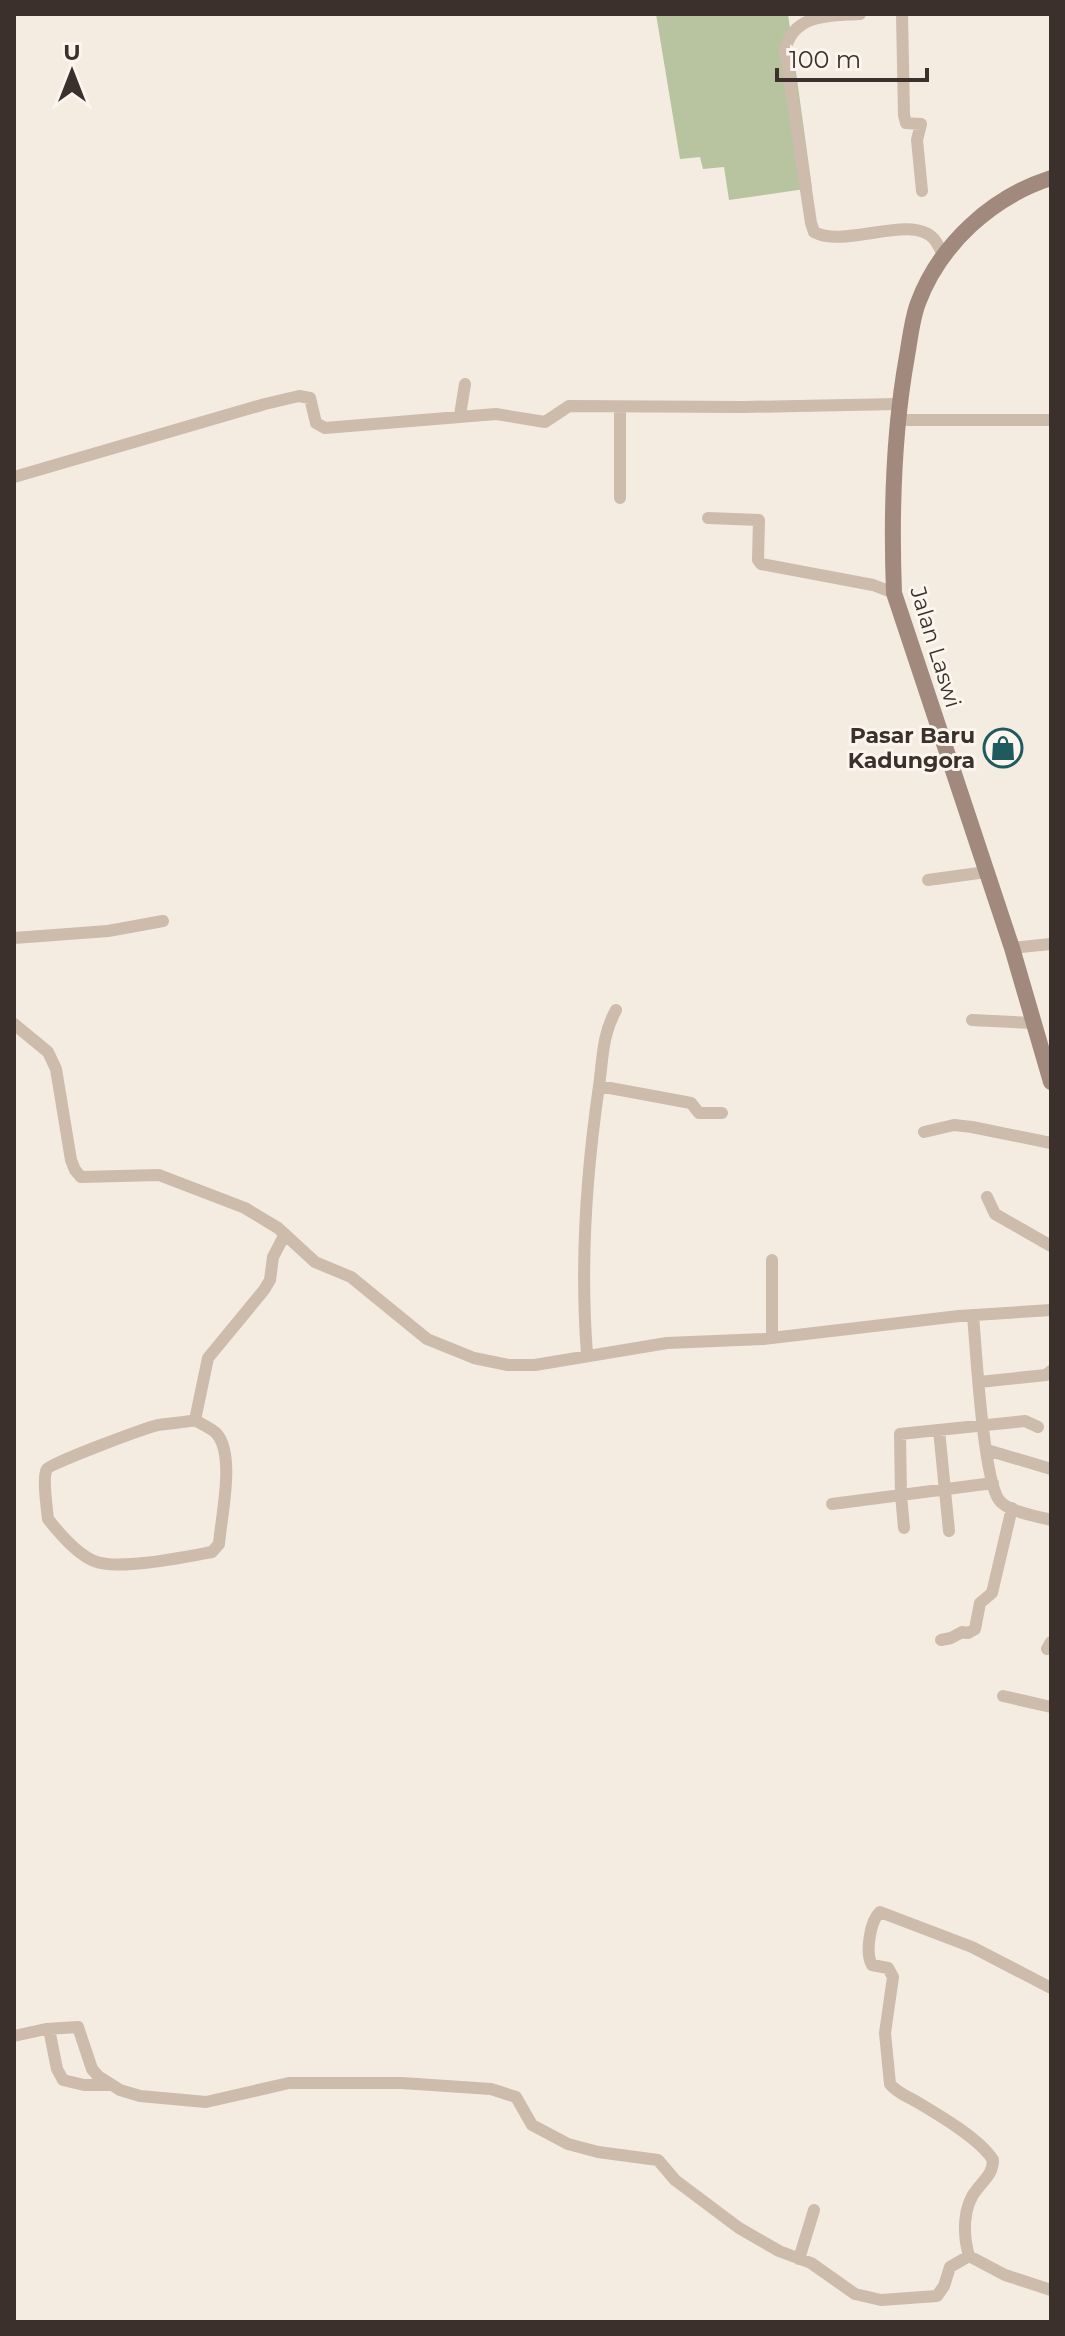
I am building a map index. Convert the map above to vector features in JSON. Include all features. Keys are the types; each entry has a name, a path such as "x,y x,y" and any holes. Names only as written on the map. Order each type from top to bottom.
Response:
{"street":[{"path":"860,14 819,16 806,20 793,30 785,50 814,232 830,236 916,230 934,239 944,256"},
{"path":"902,14 904,115 906,123 921,124 917,140 922,191"},
{"name":"Jalan Laswi","path":"1051,178 1018,190 963,233 931,275 917,304 897,412 894,593 1012,948 1051,1082"},
{"path":"460,415 465,384"},
{"path":"14,477 287,398 310,398 316,423 325,428 460,415 506,414 545,422 564,407 897,412 1051,420"},
{"path":"620,407 620,498"},
{"path":"708,518 759,520 758,560 761,564 873,585 894,593"},
{"path":"928,880 986,872"},
{"path":"14,938 108,931 163,921"},
{"path":"1012,948 1051,944"},
{"path":"587,1354 583,1296 592,1133 604,1039 616,1010"},
{"path":"972,1020 1033,1023"},
{"path":"14,1024 48,1052 56,1069 71,1160 81,1177 159,1175 245,1208 285,1234 315,1262 351,1277 427,1339 474,1358 508,1365 535,1365 667,1343 772,1338 973,1315 1051,1310"},
{"path":"599,1086 691,1103 701,1114 722,1113"},
{"path":"924,1132 954,1125 1051,1143"},
{"path":"987,1197 995,1214 1051,1246"},
{"path":"195,1420 208,1358 264,1290 270,1280 273,1257 285,1234"},
{"path":"772,1260 772,1338"},
{"path":"973,1315 987,1450 999,1500 1012,1508 1051,1520"},
{"path":"979,1382 1046,1375 1051,1371"},
{"path":"195,1420 216,1434 223,1445 226,1468 219,1544 212,1552 152,1562 98,1563 85,1557 48,1519 46,1476 54,1462 87,1452 117,1437 160,1425 195,1420"},
{"path":"904,1528 900,1434 1025,1421 1038,1427"},
{"path":"939,1430 949,1531"},
{"path":"987,1450 1051,1469"},
{"path":"832,1504 993,1483"},
{"path":"941,1640 975,1629 980,1603 992,1593 1012,1508"},
{"path":"1003,1696 1051,1707"},
{"path":"1051,1988 972,1947 880,1912 873,1919 869,1962 888,1968 893,1977 885,2033 890,2084 895,2091 919,2103 977,2143 993,2160 992,2171 977,2188 967,2212 963,2235 969,2256 1005,2275 1051,2290"},
{"path":"14,2036 78,2027 92,2069 109,2085"},
{"path":"49,2029 57,2069 63,2080 84,2085 109,2085 140,2096 206,2102 289,2083 402,2083 491,2089 516,2097 532,2125 568,2144 598,2152 658,2160 675,2180 739,2228 833,2277 855,2294 881,2300 937,2296 950,2267 969,2256"},
{"path":"799,2259 814,2210"}],"green space":[{"path":"656,14 788,14 812,188 729,200 724,167 703,169 700,157 680,159"}],"place":[{"name":"Pasar Baru Kadungora","path":"1003,748"}]}
